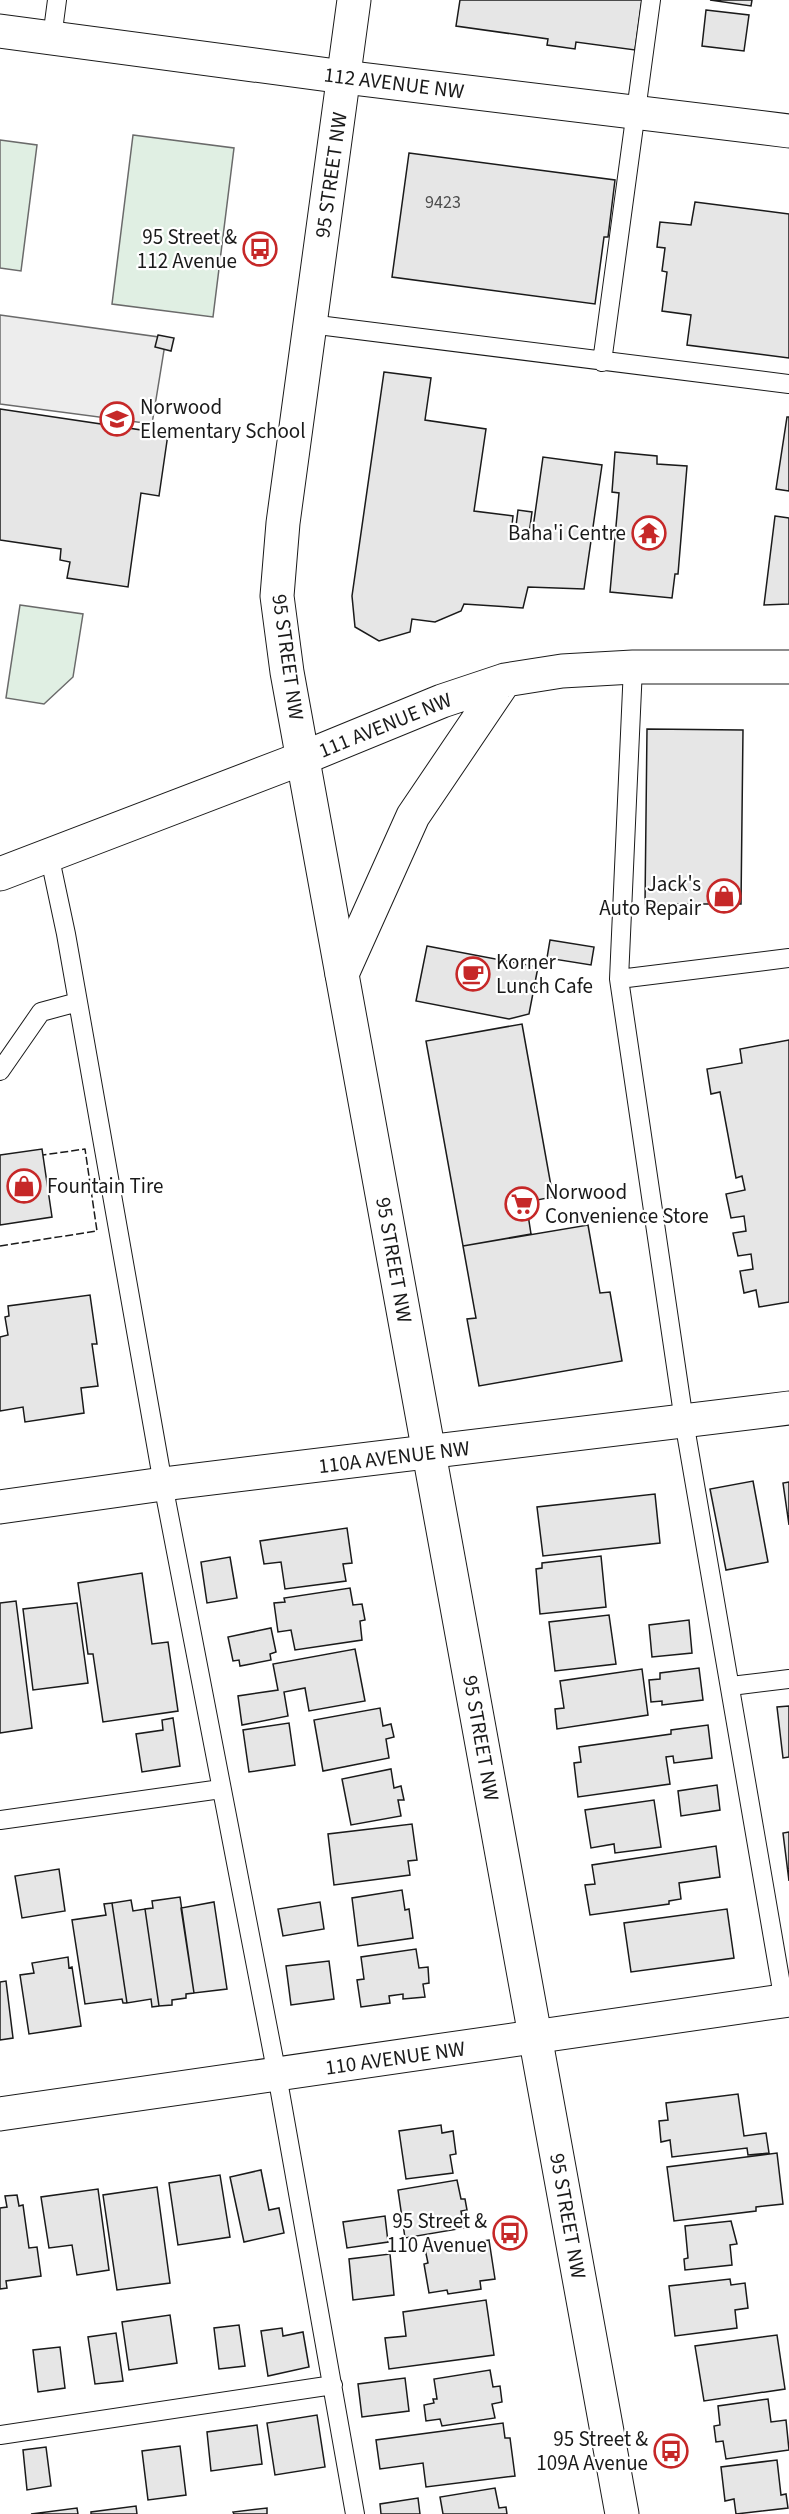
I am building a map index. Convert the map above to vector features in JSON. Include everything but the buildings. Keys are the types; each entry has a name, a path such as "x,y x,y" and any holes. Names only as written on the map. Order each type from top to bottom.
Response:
{"street":[{"name":"95 STREET NW","path":"354,0 283,523 277,596 287,672 622,2514"},
{"name":"112 AVENUE NW","path":"0,31 344,77 789,131"},
{"name":"111 AVENUE NW","path":"0,874 303,758 442,701 505,680 562,671 633,666 789,667"},
{"path":"342,974 413,816 505,680"},
{"name":"110A AVENUE NW","path":"0,1507 163,1484 789,1408"},
{"name":"110 AVENUE NW","path":"0,2114 787,2001"}],"lane":[{"path":"52,38 57,0"},
{"path":"602,363 651,0"},
{"path":"310,324 602,363 789,384"},
{"path":"633,666 619,979 684,1421 787,2001"},
{"path":"50,854 163,1484 277,2075 355,2514"},
{"path":"619,979 789,958"},
{"path":"0,1071 40,1012 78,1002"},
{"path":"731,1686 789,1678"},
{"path":"0,1820 221,1789"},
{"path":"0,2435 333,2385"}],"green space":[{"path":"133,135 234,148 213,317 112,304"},
{"path":"0,140 37,145 21,271 0,268"},
{"path":"20,605 83,614 73,677 44,704 6,698"}],"shaded area":[{"path":"0,315 166,338 152,424 0,404"}],"fence":[{"path":"0,1246 97,1231 85,1149 43,1155"}],"place":[{"name":"95 Street & 112 Avenue","path":"260,249"},
{"name":"Norwood Elementary School","path":"117,419"},
{"name":"Baha'i Centre","path":"649,533"},
{"name":"Jack's Auto Repair","path":"724,896"},
{"name":"Korner Lunch Cafe","path":"473,974"},
{"name":"Fountain Tire","path":"24,1186"},
{"name":"Norwood Convenience Store","path":"522,1204"},
{"name":"95 Street & 110 Avenue","path":"510,2233"},
{"name":"95 Street & 109A Avenue","path":"671,2451"}]}
